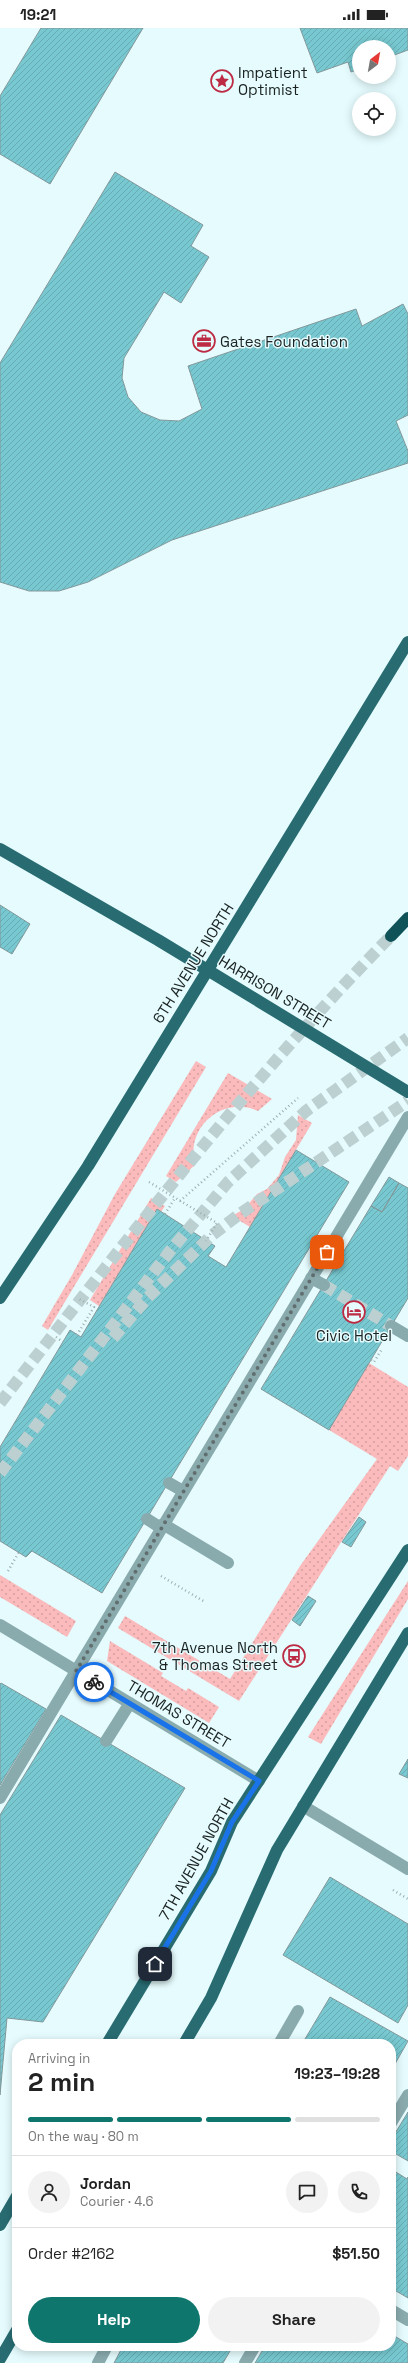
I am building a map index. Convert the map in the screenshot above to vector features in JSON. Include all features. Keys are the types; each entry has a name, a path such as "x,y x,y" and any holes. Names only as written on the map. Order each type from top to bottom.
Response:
{"highway":[{"path":"391,936 408,918"}],"main road":[{"name":"6TH AVENUE NORTH","path":"0,1298 88,1166 408,642"},
{"name":"HARRISON STREET","path":"0,849 208,970 408,1092"},
{"name":"7TH AVENUE NORTH","path":"111,2039 211,1871 232,1822 408,1550"},
{"path":"187,2039 211,1998 277,1850 408,1633"},
{"path":"0,2225 12,2205"},
{"path":"0,2359 12,2339"}],"street":[{"path":"0,1798 408,1117"},
{"path":"312,1278 324,1285"},
{"path":"391,1326 408,1336"},
{"path":"169,1483 183,1491"},
{"path":"147,1520 162,1526 228,1563"},
{"name":"THOMAS STREET","path":"0,1625 259,1781"},
{"path":"106,1741 130,1703"},
{"path":"303,1806 408,1869"},
{"path":"282,2039 298,2011"},
{"path":"396,2115 408,2095"},
{"path":"396,2313 408,2320"},
{"path":"98,2363 104,2351"},
{"path":"245,2363 252,2351"}],"path":[{"path":"180,1201 298,1098"},
{"path":"149,1182 217,1223 206,1241"},
{"path":"165,1214 175,1198"},
{"path":"77,1334 94,1307 79,1299"},
{"path":"56,1338 63,1342"},
{"path":"371,1360 374,1362 382,1348"},
{"path":"8,1571 19,1552"},
{"path":"159,1574 205,1602"}],"shaded area":[{"path":"196,1061 206,1067 48,1330 42,1326 72,1275 115,1194"},
{"path":"228,1073 272,1099 258,1111 245,1107 232,1107 220,1111 210,1118 201,1127 196,1138 193,1151 195,1165 176,1182 166,1176"},
{"path":"298,1115 312,1123 250,1227 232,1216 244,1209 257,1194 267,1189 279,1175 285,1157 296,1140"},
{"path":"151,1198 165,1206 161,1212 157,1209 99,1306 90,1300"},
{"path":"369,1363 408,1387 408,1456 398,1471 390,1466 239,1701 118,1628 125,1616 230,1679 300,1566 377,1459 329,1430"},
{"path":"0,1575 76,1621 67,1637 0,1597"},
{"path":"408,1581 408,1599 321,1744 308,1737"},
{"path":"110,1641 163,1673 161,1676 186,1691 188,1688 219,1707 209,1723 107,1661"}],"building":[{"path":"41,28 143,28 50,184 0,154 0,96"},
{"path":"300,28 408,28 408,50 396,54 396,40 352,40 352,72 348,62 317,73"},
{"path":"115,172 203,225 191,246 209,257 181,303 164,292 124,358 122,378 128,397 141,412 160,420 179,421 202,409 188,366 356,309 362,326 403,304 408,314 408,415 396,421 408,451 408,463 172,540 88,582 59,591 29,591 0,582 0,363"},
{"path":"0,905 30,924 12,954 0,947"},
{"path":"296,1150 349,1182 102,1593 32,1551 26,1557 0,1541 0,1447 70,1330 81,1337 157,1209 215,1246 208,1256 226,1267"},
{"path":"389,1177 399,1183 382,1212 371,1206"},
{"name":"Civic Hotel","path":"399,1183 408,1188 408,1298 329,1430 261,1389 371,1206 382,1212"},
{"path":"359,1517 366,1522 351,1547 342,1542"},
{"path":"308,1596 316,1601 300,1626 292,1620"},
{"path":"1,1683 46,1709 0,1785 0,1684"},
{"path":"61,1715 185,1788 43,2022 7,2018 0,2095 0,1815"},
{"path":"408,1759 408,1778 399,1774"},
{"path":"330,1877 408,1924 408,2005 398,2023 283,1955"},
{"path":"330,1997 408,2041 396,2062 396,2039 305,2039"},
{"path":"408,2112 408,2161 396,2154 396,2132"},
{"path":"396,2172 407,2179 408,2177 408,2298 396,2291"},
{"path":"396,2337 408,2344 408,2363 255,2363 262,2351 396,2351"},
{"path":"120,2351 230,2351 223,2363 114,2363"}],"tunnel":[{"path":"0,1403 94,1282 237,1105 338,991 391,936"},
{"path":"0,1473 170,1251 228,1182 306,1111 408,1038"},
{"path":"113,1338 148,1297 211,1236 241,1213 408,1101"},
{"path":"324,1285 391,1326"}],"way so far":[{"path":"94,1682 76,1671 327,1252"}],"place":[{"name":"Impatient Optimist","path":"222,81"},
{"name":"Gates Foundation","path":"204,341"},
{"name":"Civic Hotel","path":"354,1312"},
{"name":"7th Avenue North & Thomas Street","path":"294,1656"}],"route":[{"path":"94,1682 259,1781 232,1822 211,1871 155,1964"}]}
